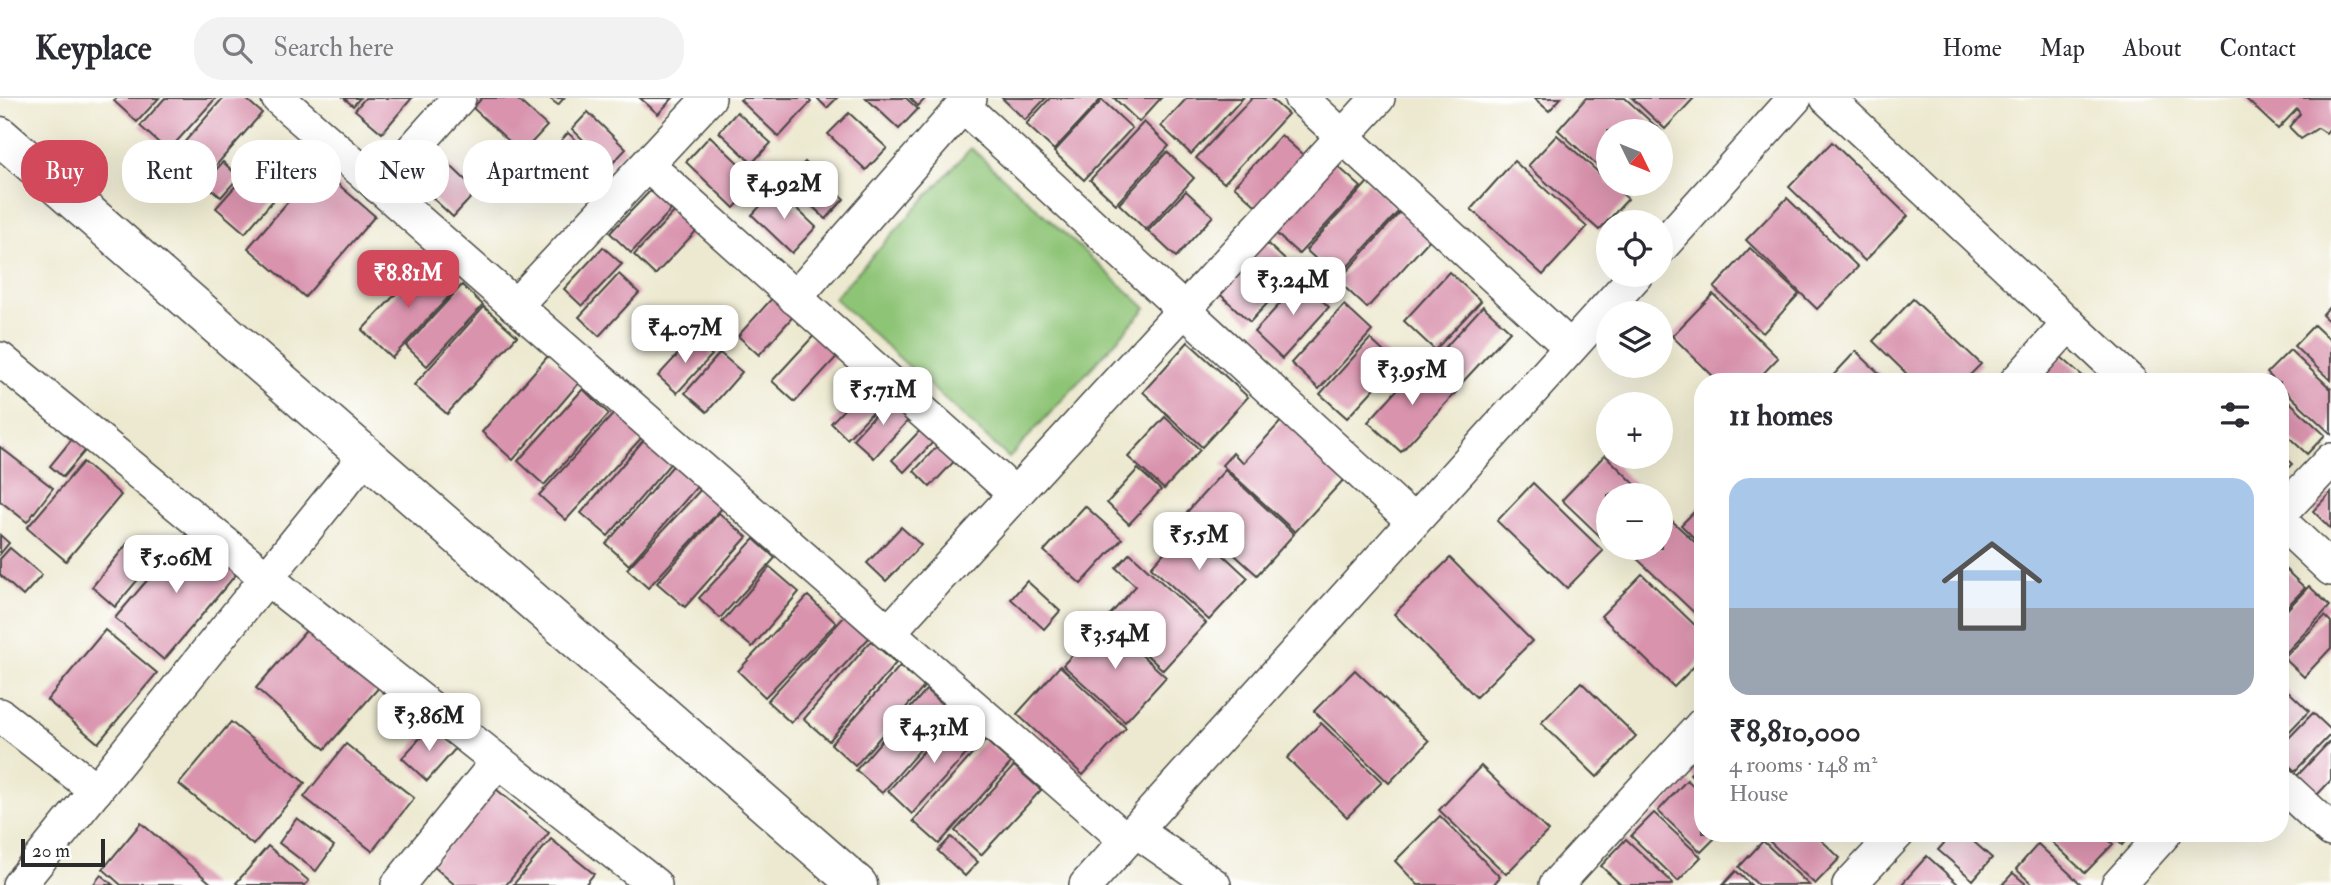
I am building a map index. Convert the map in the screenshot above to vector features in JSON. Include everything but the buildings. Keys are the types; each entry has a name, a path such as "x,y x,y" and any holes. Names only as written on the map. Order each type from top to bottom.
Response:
{"street":[{"path":"278,98 355,166"},
{"path":"421,140 459,98"},
{"path":"515,306 709,98"},
{"path":"1301,98 1570,347"},
{"path":"888,633 1378,98"},
{"path":"1673,234 1795,98"},
{"path":"1827,98 2121,373"},
{"path":"795,298 966,102 1183,310 1413,522"},
{"path":"0,136 858,885"},
{"path":"647,165 1015,494"},
{"path":"397,203 888,633 1130,835 1214,885"},
{"path":"1086,885 1625,287"},
{"path":"2024,373 2069,324"},
{"path":"0,359 267,578 655,885"},
{"path":"19,885 366,455"},
{"path":"2289,504 2331,460"},
{"path":"2289,530 2331,569"},
{"path":"0,715 96,790"},
{"path":"1556,885 1694,734"},
{"path":"398,885 498,761"},
{"path":"2289,791 2331,830"},
{"path":"1849,885 1890,842"},
{"path":"2118,885 2157,842"}],"green space":[{"path":"971,148 1146,308 1009,458 834,298"}]}
